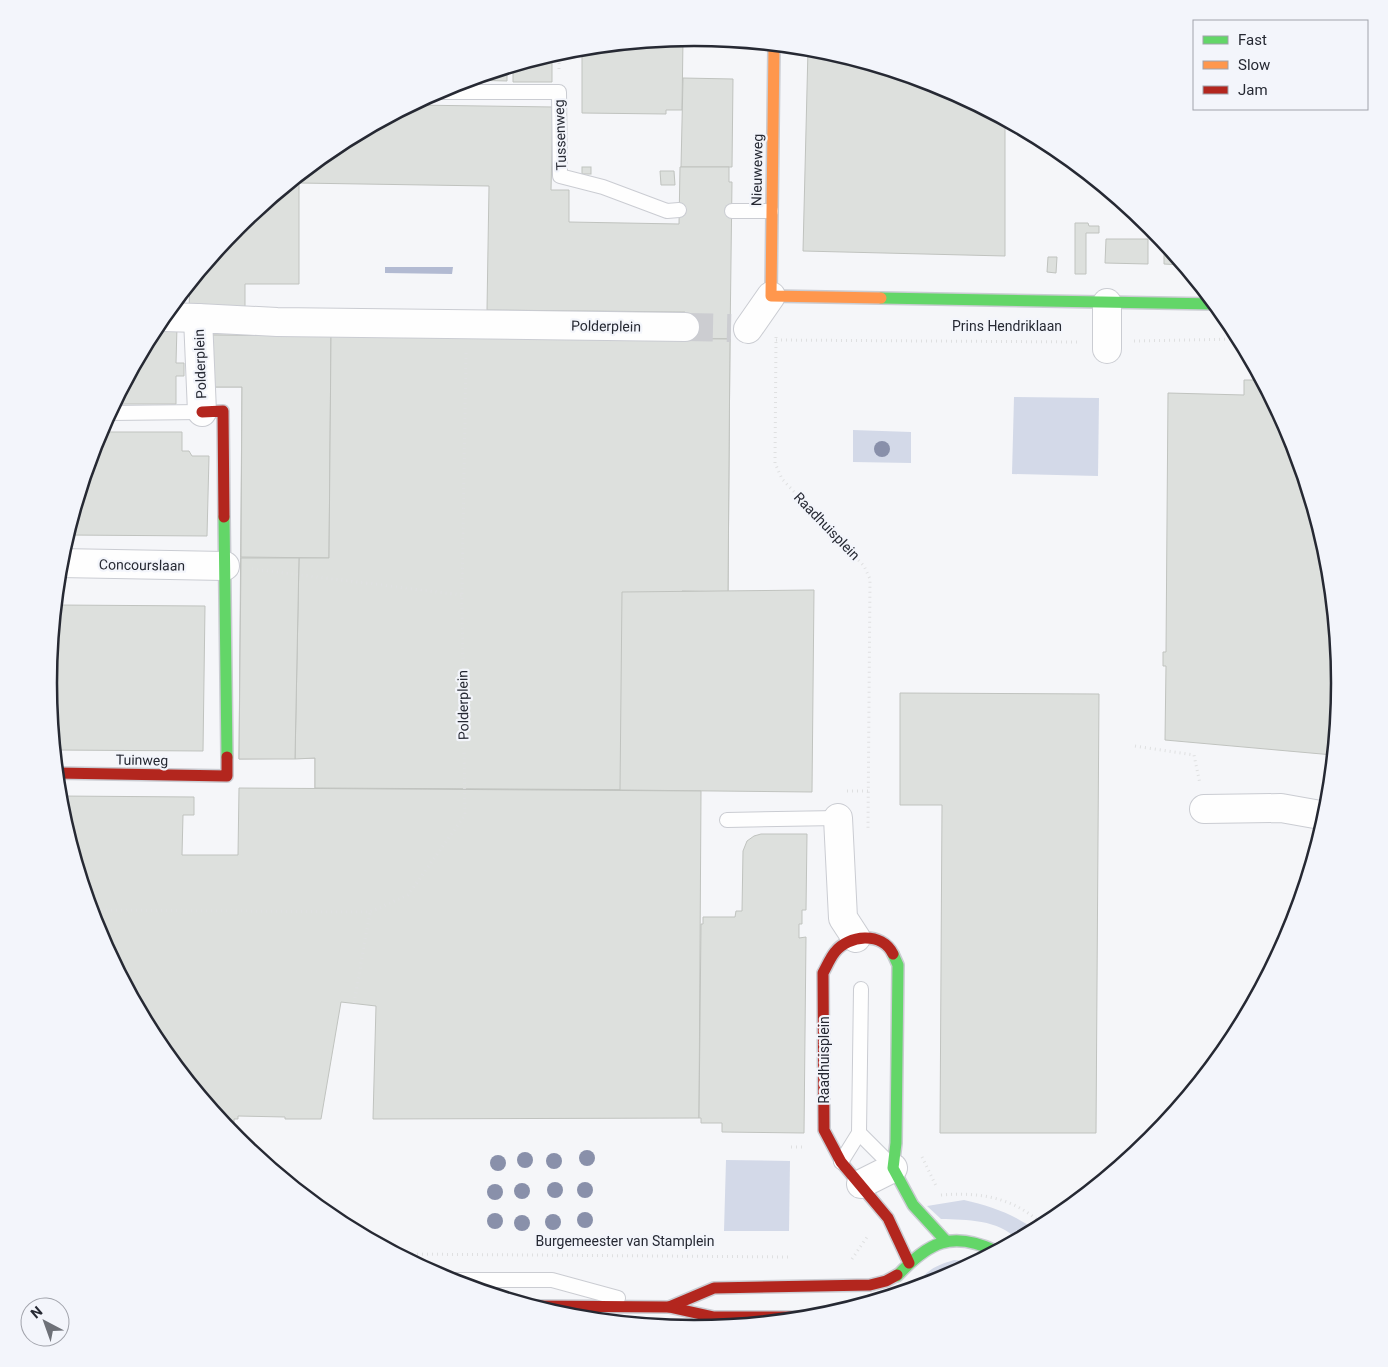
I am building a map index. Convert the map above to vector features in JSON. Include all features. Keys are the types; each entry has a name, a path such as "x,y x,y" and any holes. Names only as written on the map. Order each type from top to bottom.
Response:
{"street":[{"name":"Nieuweweg","path":"771,296 774,52"},
{"name":"Prins Hendriklaan","path":"771,296 1206,304"},
{"path":"742,335 771,296"},
{"path":"1107,303 1107,346"},
{"path":"173,317 198,318"},
{"name":"Polderplein","path":"227,776 223,411 202,412 198,318 277,322 685,327"},
{"name":"Concourslaan","path":"68,563 225,566"},
{"name":"Tuinweg","path":"63,773 227,776"},
{"path":"1204,809 1280,808 1318,815"},
{"path":"838,818 843,918 856,938 865,937 879,941 891,950 898,964 896,1143 893,1168 913,1204 945,1240"},
{"name":"Raadhuisplein","path":"856,938 835,951 823,973 824,1130 841,1162 888,1218 908,1263"},
{"path":"861,1184 893,1168"},
{"path":"669,1307 714,1288 870,1285 886,1282 897,1276 908,1263 926,1248 945,1240 967,1240 990,1248"},
{"path":"894,1288 897,1276"},
{"path":"559,1306 669,1307 714,1317 766,1316"}],"lane":[{"name":"Tussenweg","path":"458,92 559,92 560,176 603,188 666,210 679,210"},
{"path":"732,210 771,211"},
{"path":"117,413 202,412"},
{"path":"727,820 838,818"},
{"path":"841,1162 858,1133 861,989"},
{"path":"858,1133 893,1168"},
{"path":"471,1280 552,1280 653,1307"}],"path":[{"name":"Raadhuisplein","path":"771,296 775,311 776,340 775,463 782,479 864,566 870,579 869,791"},
{"name":"Polderplein","path":"370,912 408,895 465,815 462,595 466,324"},
{"name":"Prins Hendriklaan","path":"776,340 1107,346 1230,339"},
{"path":"225,566 462,595"},
{"path":"1135,746 1194,755 1204,809"},
{"path":"99,910 370,912 354,1003"},
{"name":"Burgemeester van Stamplein","path":"410,1254 798,1257"},
{"path":"844,1258 852,1258"}],"shaded area":[{"path":"385,267 453,267 452,274 385,273"},
{"path":"1014,397 1099,398 1098,476 1012,474"},
{"path":"853,430 911,432 911,463 853,462"},
{"path":"726,1160 790,1161 789,1231 724,1231"},
{"path":"964,1200 1001,1211 1028,1225 1012,1235 992,1224 941,1219 927,1206"},
{"path":"954,1260 963,1261 921,1278 931,1270"}],"building":[{"path":"683,47 682,110 666,110 666,114 582,113 582,56"},
{"path":"808,57 859,68 899,80 976,112 1005,128 1005,256 803,251"},
{"path":"552,62 552,82 513,82 513,73"},
{"path":"507,75 507,81 488,80"},
{"path":"683,78 733,79 732,167 681,167"},
{"path":"427,105 553,107 551,190 569,190 569,222 679,224 680,167 729,167 729,182 732,182 730,339 684,339 685,312 487,310 489,186 300,183 375,132"},
{"path":"582,167 591,167 591,174 582,174"},
{"path":"660,171 674,171 675,185 661,185"},
{"path":"299,184 299,284 245,284 245,308 189,308 190,294 215,263 243,233"},
{"path":"1075,223 1088,223 1089,226 1099,226 1099,233 1086,233 1086,274 1075,274"},
{"path":"1106,239 1148,239 1148,264 1105,263"},
{"path":"1164,253 1174,265 1164,264"},
{"path":"1048,257 1057,257 1056,273 1047,272"},
{"path":"167,326 177,326 176,363 184,363 184,376 176,376 176,404 121,404"},
{"path":"212,335 730,339 728,592 622,592 620,790 315,788 315,758 239,759 242,387 211,387"},
{"path":"212,335 331,336 329,558 241,557 242,387 211,387"},
{"path":"331,336 730,339 728,592 682,591 680,790 315,788 315,758 295,759 299,558 329,558"},
{"path":"1244,380 1254,380 1283,440 1310,519 1326,600 1330,642 1330,725 1327,754 1165,740 1166,666 1163,666 1163,652 1166,652 1168,393 1244,395"},
{"path":"109,432 182,432 182,451 189,451 192,456 209,456 207,536 74,535 91,479"},
{"path":"241,558 299,558 295,759 239,759"},
{"path":"814,590 812,792 620,790 622,592"},
{"path":"62,605 205,606 203,751 60,750 57,684"},
{"path":"900,693 1099,694 1096,1133 940,1133 942,805 900,805"},
{"path":"239,788 701,791 699,1118 373,1119 376,1006 341,1002 321,1119 238,1116 238,1119 234,1119 234,1124 188,1071 164,1038 122,965 105,927 91,888 78,848 67,796 194,797 194,815 183,815 182,855 238,855"},
{"path":"761,834 807,834 806,910 802,910 802,924 799,924 799,938 806,937 804,1133 722,1132 722,1123 701,1123 701,1118 699,1118 701,924 703,924 703,917 735,917 736,911 742,911 743,851 747,841"}],"tunnel":[{"path":"685,327 731,328"}],"traffic: fast":[{"path":"881,298 1206,304"},
{"path":"224,517 227,757"},
{"path":"893,954 898,965 896,1143 893,1168 913,1205 945,1240"},
{"path":"897,1276 920,1255 942,1243 966,1241 989,1248"}],"traffic: slow":[{"path":"774,52 771,296 881,298"}],"traffic: jam":[{"path":"202,412 223,411 224,517"},
{"path":"63,773 227,776 227,757"},
{"path":"893,954 881,942 865,938 856,939 841,946 835,952 823,973 824,1130 841,1162 888,1218 909,1263"},
{"path":"669,1307 714,1288 870,1285 886,1281 897,1275"},
{"path":"558,1306 669,1307 714,1317 756,1317"}]}
